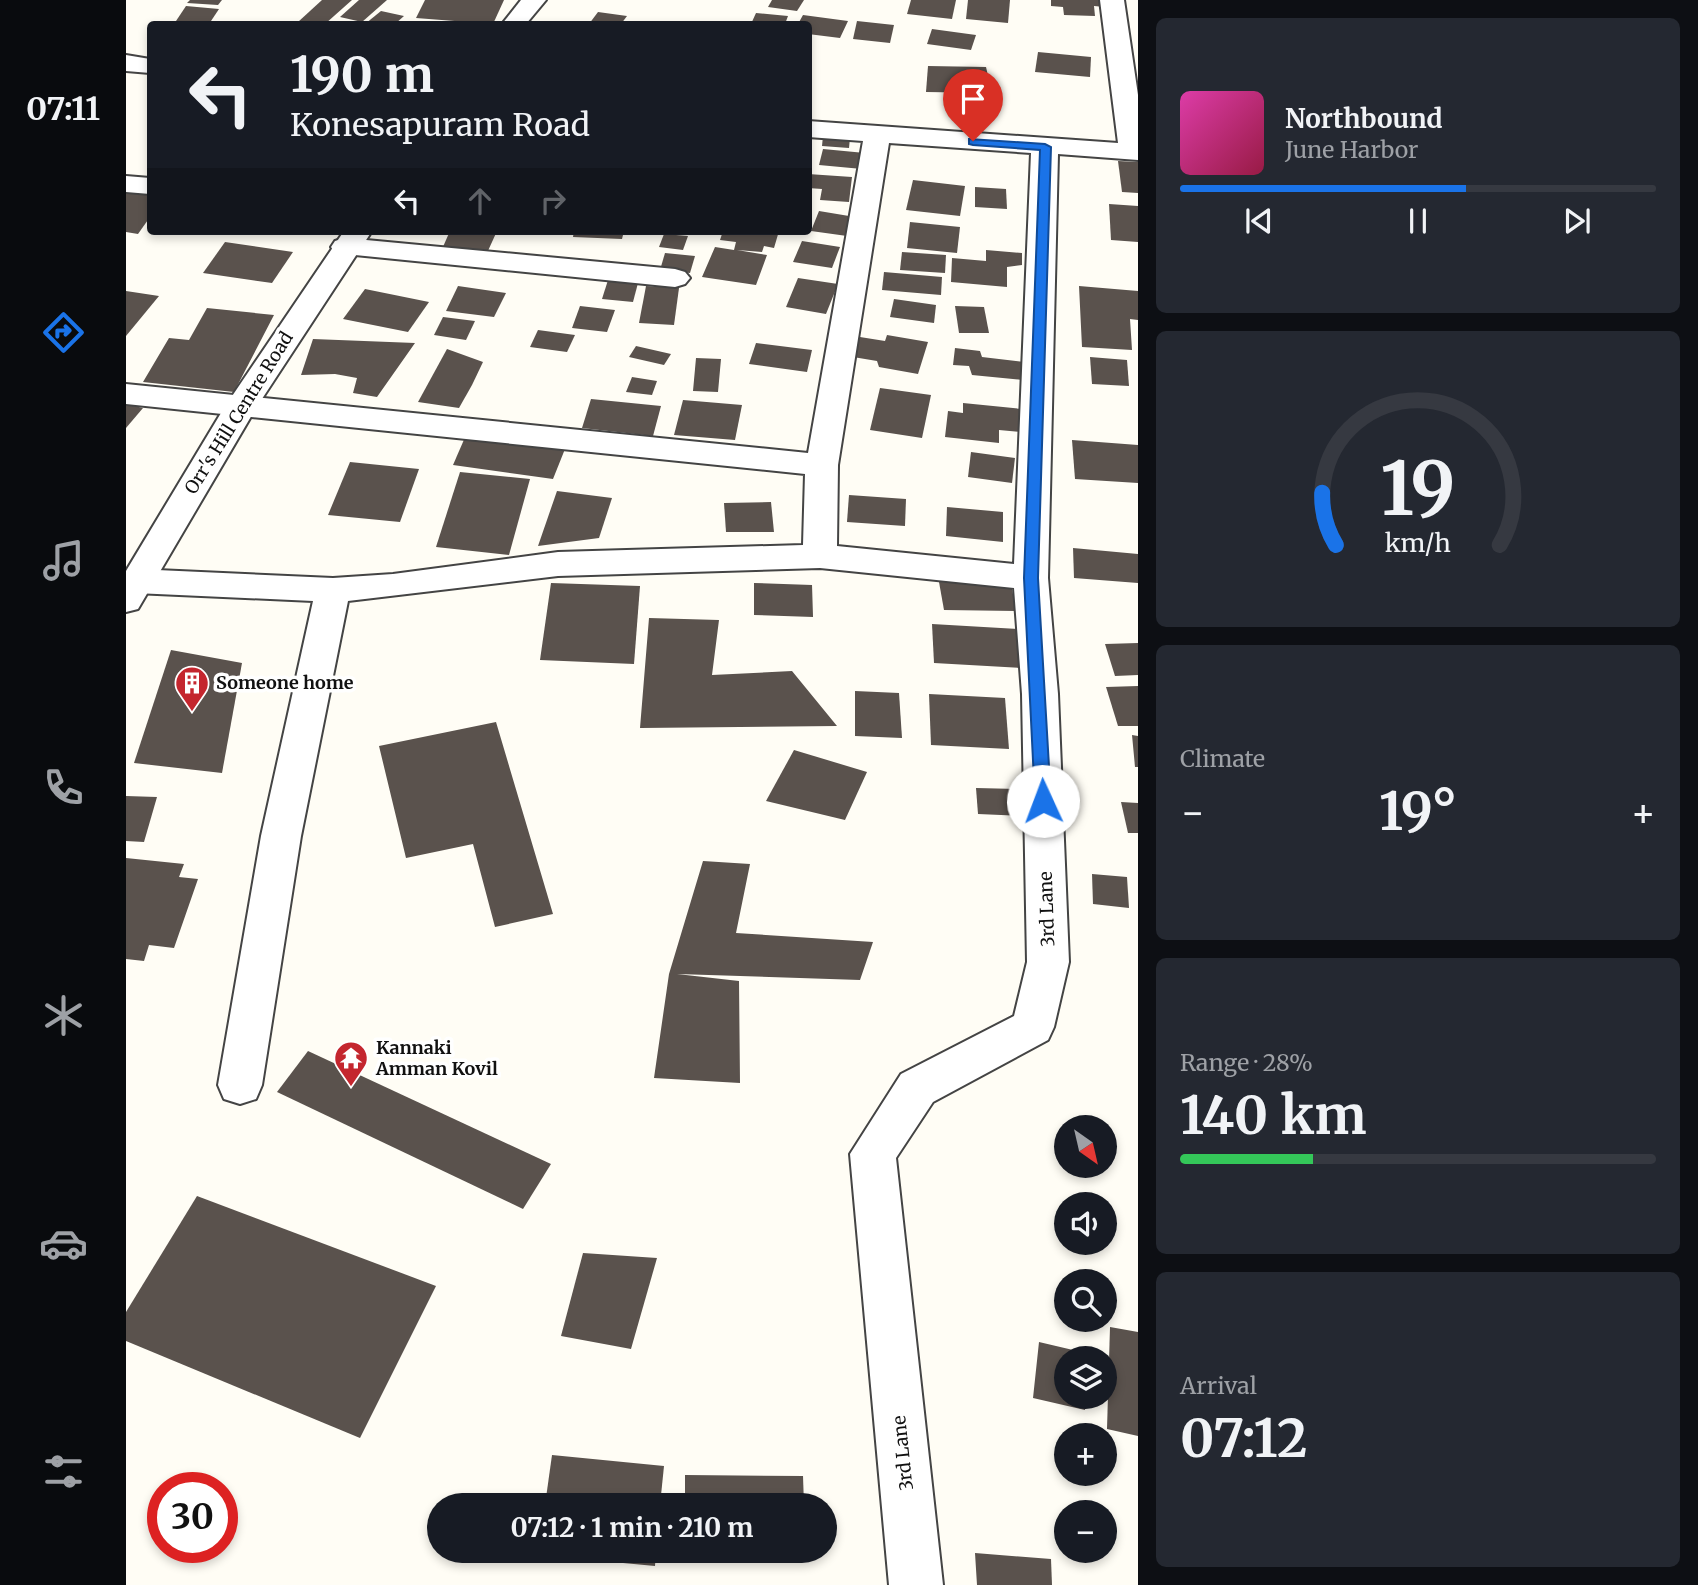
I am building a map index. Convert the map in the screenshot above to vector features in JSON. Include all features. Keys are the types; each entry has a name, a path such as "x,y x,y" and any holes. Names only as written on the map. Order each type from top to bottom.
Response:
{"street":[{"path":"516,21 534,0"},
{"path":"812,129 1135,152 1112,0"},
{"path":"126,63 147,66"},
{"path":"820,556 822,465 877,134"},
{"name":"3rd Lane","path":"916,1585 873,1154 917,1088 1033,1027 1048,962 1040,694 1031,578 1045,147"},
{"path":"126,184 147,186"},
{"path":"351,239 675,278"},
{"name":"Orr's Hill Centre Road","path":"130,590 240,408 351,239"},
{"path":"126,394 240,408 822,465"},
{"path":"130,590 333,590 393,586 558,564 820,556 1031,578"},
{"path":"240,1086 281,836 333,590"}],"building":[{"path":"190,0 222,0 218,5 187,3"},
{"path":"322,0 352,0 328,21 299,21"},
{"path":"359,0 387,0 363,21 340,17"},
{"path":"425,0 504,0 494,21 416,18"},
{"path":"772,0 804,0 797,11 768,7"},
{"path":"911,0 956,0 952,19 907,14"},
{"path":"968,0 1010,0 1008,23 966,19"},
{"path":"1051,0 1104,0 1105,7 1094,6 1095,16 1064,15 1063,7 1051,6"},
{"path":"186,6 219,9 211,21 176,21"},
{"path":"381,11 404,16 398,21 369,21"},
{"path":"598,12 627,16 623,21 591,21"},
{"path":"756,13 788,16 786,21 752,21"},
{"path":"803,15 848,21 840,38 812,34 812,21 800,21"},
{"path":"857,21 894,25 890,43 853,39"},
{"path":"932,29 976,35 971,50 927,44"},
{"path":"1038,52 1091,57 1090,77 1035,72"},
{"path":"928,66 986,67 992,93 926,92"},
{"path":"823,136 850,138 849,148 822,146"},
{"path":"823,149 865,153 862,169 819,165"},
{"path":"1118,161 1138,162 1138,193 1122,192"},
{"path":"812,174 852,177 849,202 820,200 822,189 812,188"},
{"path":"913,180 965,186 960,216 906,210"},
{"path":"975,187 1006,189 1007,209 975,207"},
{"path":"126,191 147,194 147,221 138,234 126,232"},
{"path":"1109,204 1138,206 1138,242 1111,240"},
{"path":"819,211 855,217 847,236 812,231"},
{"path":"910,222 960,227 957,253 907,248"},
{"path":"448,235 495,235 487,253 442,249"},
{"path":"573,235 623,235 622,239"},
{"path":"664,235 688,236 683,250 659,247"},
{"path":"722,235 778,235 774,248 764,246 762,252 737,250 767,255 756,285 702,277 715,247 734,250 736,242 720,240"},
{"path":"802,241 840,247 832,268 793,262"},
{"path":"225,242 293,252 272,283 203,273"},
{"path":"986,250 1022,253 1022,265 1007,267 1007,287 951,282 952,258 986,261"},
{"path":"902,252 946,255 945,273 900,270"},
{"path":"665,253 695,256 690,273 660,270"},
{"path":"884,272 942,277 941,295 882,290"},
{"path":"798,278 838,284 826,314 786,307"},
{"path":"608,280 638,283 633,302 602,299"},
{"path":"458,286 506,293 494,317 446,311"},
{"path":"646,286 679,288 674,325 639,323"},
{"path":"1079,286 1138,291 1138,320 1130,319 1132,350 1082,347"},
{"path":"365,289 429,302 408,332 343,319"},
{"path":"126,291 159,296 126,336"},
{"path":"894,299 936,305 934,323 890,317"},
{"path":"580,306 615,310 607,332 572,328"},
{"path":"955,306 984,307 989,333 959,333"},
{"path":"207,308 274,315 234,392 143,382 169,338 189,340"},
{"path":"443,317 475,321 466,340 434,335"},
{"path":"538,330 575,335 567,352 530,347"},
{"path":"887,335 928,342 918,374 879,367 877,361 853,357 860,337 885,341"},
{"path":"313,339 415,343 377,397 353,393 357,378 335,374 301,375"},
{"path":"756,343 812,350 807,372 749,364"},
{"path":"636,346 671,354 664,365 629,357"},
{"path":"955,348 980,351 982,357 1024,362 1023,380 972,375 969,366 953,365"},
{"path":"447,349 483,362 472,385 459,408 418,402"},
{"path":"1090,357 1127,360 1129,386 1092,384"},
{"path":"696,358 721,359 718,392 693,391"},
{"path":"632,377 657,381 652,395 626,392"},
{"path":"880,388 931,395 922,438 870,430"},
{"path":"591,399 661,406 653,436 582,428"},
{"path":"683,400 742,405 735,440 674,435"},
{"path":"963,403 1022,409 1021,432 999,430 999,443 945,437 948,411 963,413"},
{"path":"126,404 143,408 126,428"},
{"path":"466,435 565,449 553,479 453,465"},
{"path":"1072,440 1138,445 1138,483 1075,479"},
{"path":"971,452 1015,458 1012,483 968,477"},
{"path":"350,462 419,469 400,522 328,515"},
{"path":"460,472 530,479 509,555 436,547"},
{"path":"557,491 612,498 599,538 538,546"},
{"path":"849,495 906,499 905,526 847,522"},
{"path":"771,502 774,532 726,532 724,503"},
{"path":"947,507 1003,512 1003,542 946,536"},
{"path":"1073,548 1138,554 1138,583 1074,578"},
{"path":"939,582 1011,583 1016,611 944,610"},
{"path":"551,583 640,586 634,664 540,660"},
{"path":"754,583 812,585 813,617 754,615"},
{"path":"649,618 719,620 712,675 792,671 837,726 640,728"},
{"path":"932,624 1019,629 1022,668 934,663"},
{"path":"1138,643 1138,675 1115,676 1105,644"},
{"name":"Someone home","path":"171,650 242,663 222,773 134,763"},
{"path":"1138,686 1138,726 1118,726 1106,687"},
{"path":"855,691 899,693 902,738 855,736"},
{"path":"929,694 1005,698 1009,749 931,745"},
{"path":"496,722 553,914 495,927 473,844 406,858 379,746"},
{"path":"1132,735 1138,736 1138,767 1135,767"},
{"path":"794,750 867,772 845,820 766,801"},
{"path":"976,788 1023,789 1026,816 978,814"},
{"path":"126,796 157,797 144,842 126,841"},
{"path":"1121,802 1138,803 1138,833 1128,833"},
{"path":"126,858 184,864 179,877 198,879 174,948 149,945 144,961 126,959"},
{"path":"703,861 750,864 736,933 873,942 860,980 677,974 739,981 740,1083 654,1078 669,974"},
{"path":"1092,874 1127,877 1129,908 1093,904"},
{"path":"308,1051 551,1164 523,1209 277,1092"},
{"path":"197,1196 436,1286 360,1438 126,1341 126,1312"},
{"path":"583,1253 657,1258 631,1349 561,1336"},
{"path":"1117,1328 1138,1332 1138,1436 1117,1431 1117,1423 1107,1423 1108,1409 1117,1409 1117,1346 1109,1346 1110,1332 1117,1332"},
{"path":"1039,1342 1056,1346 1054,1403 1033,1398"},
{"path":"552,1455 664,1466 661,1493 547,1493"},
{"path":"685,1475 803,1476 804,1493 685,1493"},
{"path":"975,1553 1051,1559 1052,1585 977,1585"},
{"path":"623,1563 655,1563 655,1566"}],"place":[{"name":"Someone home","path":"192,713"},
{"name":"Kannaki Amman Kovil","path":"351,1088"}],"route":[{"path":"973,141 1045,147 1031,578 1040,694 1043,801"}]}
